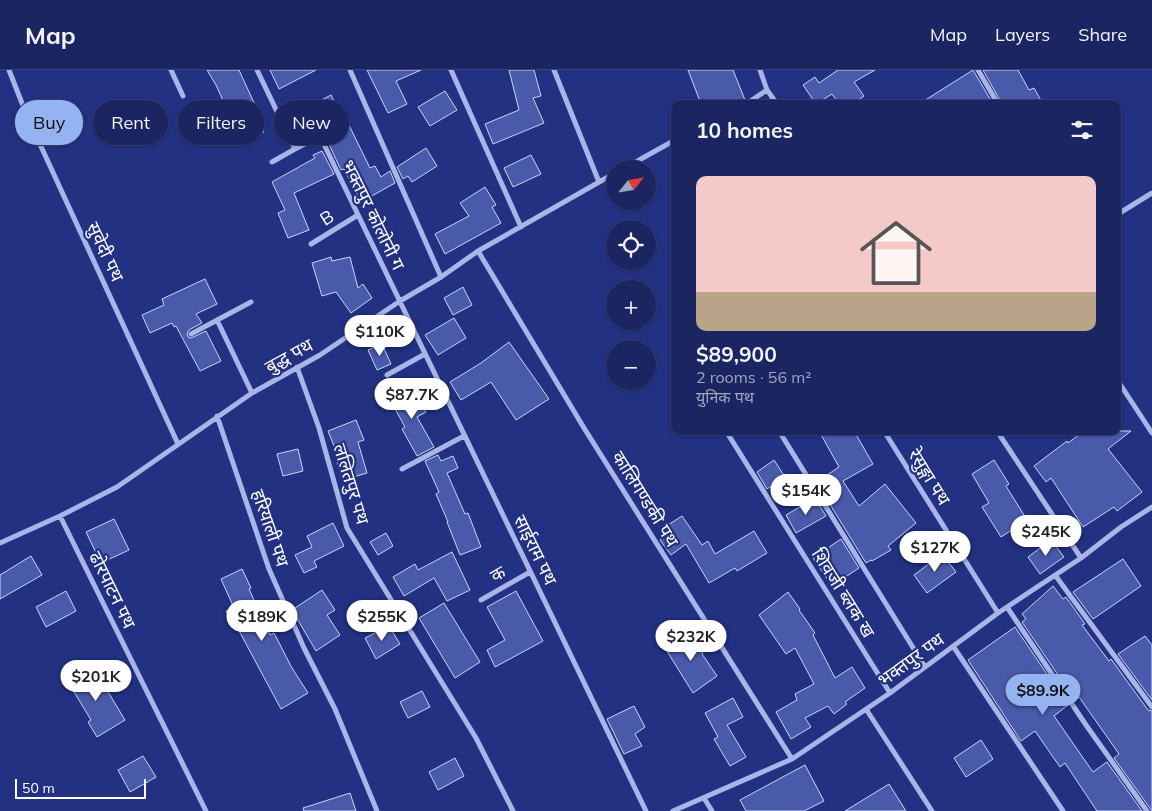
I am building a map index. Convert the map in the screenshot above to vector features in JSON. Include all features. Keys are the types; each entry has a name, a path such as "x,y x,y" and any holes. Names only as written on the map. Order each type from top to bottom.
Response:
{"street":[{"name":"सुवेदी पथ","path":"9,70 27,116 178,444"},
{"path":"171,70 183,96"},
{"path":"257,70 295,149 272,162"},
{"path":"350,70 441,277"},
{"path":"450,70 521,227"},
{"path":"554,70 599,182"},
{"path":"760,70 767,90 774,100"},
{"path":"978,70 996,100"},
{"path":"752,100 767,90"},
{"name":"भक्तपुर कोलोनी ग","path":"295,149 320,136 400,301"},
{"path":"639,160 671,142"},
{"name":"बुद्ध पथ","path":"0,542 60,516 117,486 252,393 320,355 478,251 606,178"},
{"path":"1121,212 1152,193"},
{"name":"B","path":"311,244 358,215"},
{"name":"कालिगण्डकी पथ","path":"478,251 584,428 792,759"},
{"name":"साईराम पथ","path":"400,301 646,811"},
{"path":"191,334 251,302"},
{"path":"217,320 252,393"},
{"path":"388,375 425,354"},
{"name":"ललितपुर पथ","path":"297,367 319,428 347,528 476,738 513,811"},
{"path":"1121,386 1152,432"},
{"name":"हरियाली पथ","path":"217,416 269,569 304,648 335,709 377,811"},
{"name":"शिवजी ब्लक ख","path":"729,435 890,693"},
{"path":"781,435 925,666"},
{"name":"रेसुङ्गा पथ","path":"887,435 998,613"},
{"path":"1000,435 1081,558"},
{"path":"402,469 464,436"},
{"name":"भक्तपुर पथ","path":"673,811 792,759 890,693 1006,607 1081,558 1121,527 1152,507"},
{"name":"ढोरपाटन पथ","path":"60,516 206,811"},
{"name":"क","path":"481,600 530,572"},
{"path":"1055,575 1152,707"},
{"path":"1006,607 1147,811"},
{"path":"953,646 1063,811"},
{"path":"866,709 932,811"},
{"path":"704,798 712,811"}],"building":[{"path":"207,70 239,70 253,100 223,100"},
{"path":"270,70 316,70 279,89"},
{"path":"367,70 421,70 396,81 407,104 388,113"},
{"path":"509,70 534,70 541,96 533,98 544,123 493,144 485,124 519,110"},
{"path":"688,70 733,70 745,100 699,100"},
{"path":"838,70 875,70 854,82 864,96 858,100 836,100 832,94 822,100 813,100 803,85 815,77 819,83"},
{"path":"973,70 991,100 925,100"},
{"path":"983,70 1018,70 1029,90 1034,88 1041,100 1000,100"},
{"path":"445,91 457,110 430,126 418,107"},
{"path":"331,95 333,100 321,100"},
{"path":"349,125 370,168 375,166 381,177 390,171 395,183 361,202 344,169 341,170 329,145 349,145"},
{"path":"426,148 437,166 412,182 408,176 403,179 397,167"},
{"path":"322,151 334,174 294,193 309,230 288,238 278,213 285,210 272,182 315,158 313,155"},
{"path":"531,155 541,174 513,187 504,168"},
{"path":"485,187 496,205 492,207 501,223 445,254 435,234 469,216 460,203"},
{"path":"331,257 332,261 350,257 358,288 363,284 372,298 351,313 336,292 322,296 312,263"},
{"path":"205,279 217,304 196,314 202,323 189,330 187,334 191,338 206,331 221,361 200,371 176,326 174,327 172,323 150,333 142,315 164,305 162,299"},
{"path":"463,287 472,305 453,315 444,298"},
{"path":"454,318 466,338 438,355 425,335"},
{"path":"509,342 549,399 516,420 491,382 461,400 450,382 481,363"},
{"path":"382,344 391,364 377,370 368,350"},
{"path":"412,386 426,412 417,417 434,447 417,456 402,429 405,427 389,398"},
{"path":"356,420 364,440 358,442 367,473 343,480 337,462 340,461 328,431"},
{"path":"1121,431 1131,431 1108,449 1142,492 1117,511 1114,507 1083,527 1051,478 1046,482 1034,466 1067,441 1068,443 1079,435 1121,435"},
{"path":"821,435 856,435 873,464 843,481 859,506 885,484 916,523 888,546 891,550 866,563 823,493 825,492 818,481 839,467"},
{"path":"298,449 303,471 283,476 277,454"},
{"path":"438,455 441,461 453,456 458,468 447,473 465,514 468,513 481,547 460,555 436,494 439,492 425,461"},
{"path":"774,460 785,477 767,489 757,472"},
{"path":"994,460 1009,484 1006,486 1027,520 1001,537 982,507 989,503 972,474"},
{"path":"815,498 826,516 796,533 786,515"},
{"path":"682,516 702,545 708,541 715,554 754,531 767,553 737,571 735,568 709,583 686,544 671,555 660,540 673,531 668,525"},
{"path":"114,519 129,550 101,563 86,532"},
{"path":"333,523 344,546 314,561 317,567 304,573 295,555 312,547 307,536"},
{"path":"386,533 393,546 378,555 370,542"},
{"path":"841,539 859,568 832,586 813,558"},
{"path":"1051,540 1064,557 1040,574 1028,557"},
{"path":"452,552 470,590 447,601 434,578 404,596 393,577 415,564 418,570"},
{"path":"942,554 956,572 927,593 914,575"},
{"path":"31,556 42,575 0,599 0,575"},
{"path":"1123,559 1141,586 1093,619 1073,592"},
{"path":"242,569 270,635 274,633 292,668 308,693 281,709 238,629 235,630 226,611 234,608 221,579"},
{"path":"1053,586 1063,599 1066,597 1085,624 1082,625 1109,661 1111,659 1148,710 1152,711 1152,811 1114,758 1119,754 1079,697 1075,700 1022,622 1026,619 1022,614"},
{"path":"322,590 335,610 327,615 340,635 316,651 292,610"},
{"path":"66,591 76,611 46,627 36,607"},
{"path":"516,591 543,641 495,667 487,650 505,640 487,607"},
{"path":"788,592 815,633 813,635 835,678 852,667 865,688 845,702 847,704 834,714 828,706 805,718 811,727 791,739 776,712 797,700 795,694 814,684 795,648 786,654 759,615"},
{"path":"444,603 480,662 455,678 419,618"},
{"path":"389,626 400,644 376,659 365,638"},
{"path":"1015,627 1068,705 1054,716 1093,772 1107,762 1142,811 1097,811 1065,763 1060,767 1035,731 1021,741 968,660"},
{"path":"690,632 717,676 693,693 665,648"},
{"path":"1145,636 1152,645 1152,700 1118,654"},
{"path":"93,667 125,720 97,737 88,722 91,720 68,682"},
{"path":"422,691 430,707 408,718 400,702"},
{"path":"733,698 743,717 727,725 746,757 730,766 714,739 718,737 705,713"},
{"path":"634,706 645,727 635,734 642,746 624,754 607,719"},
{"path":"981,740 993,759 966,777 954,758"},
{"path":"143,756 156,777 130,792 118,770"},
{"path":"455,758 464,776 438,790 429,772"},
{"path":"805,765 824,801 804,811 746,811 740,800"},
{"path":"889,784 906,811 845,811"},
{"path":"350,793 356,811 304,811 303,808"}]}
